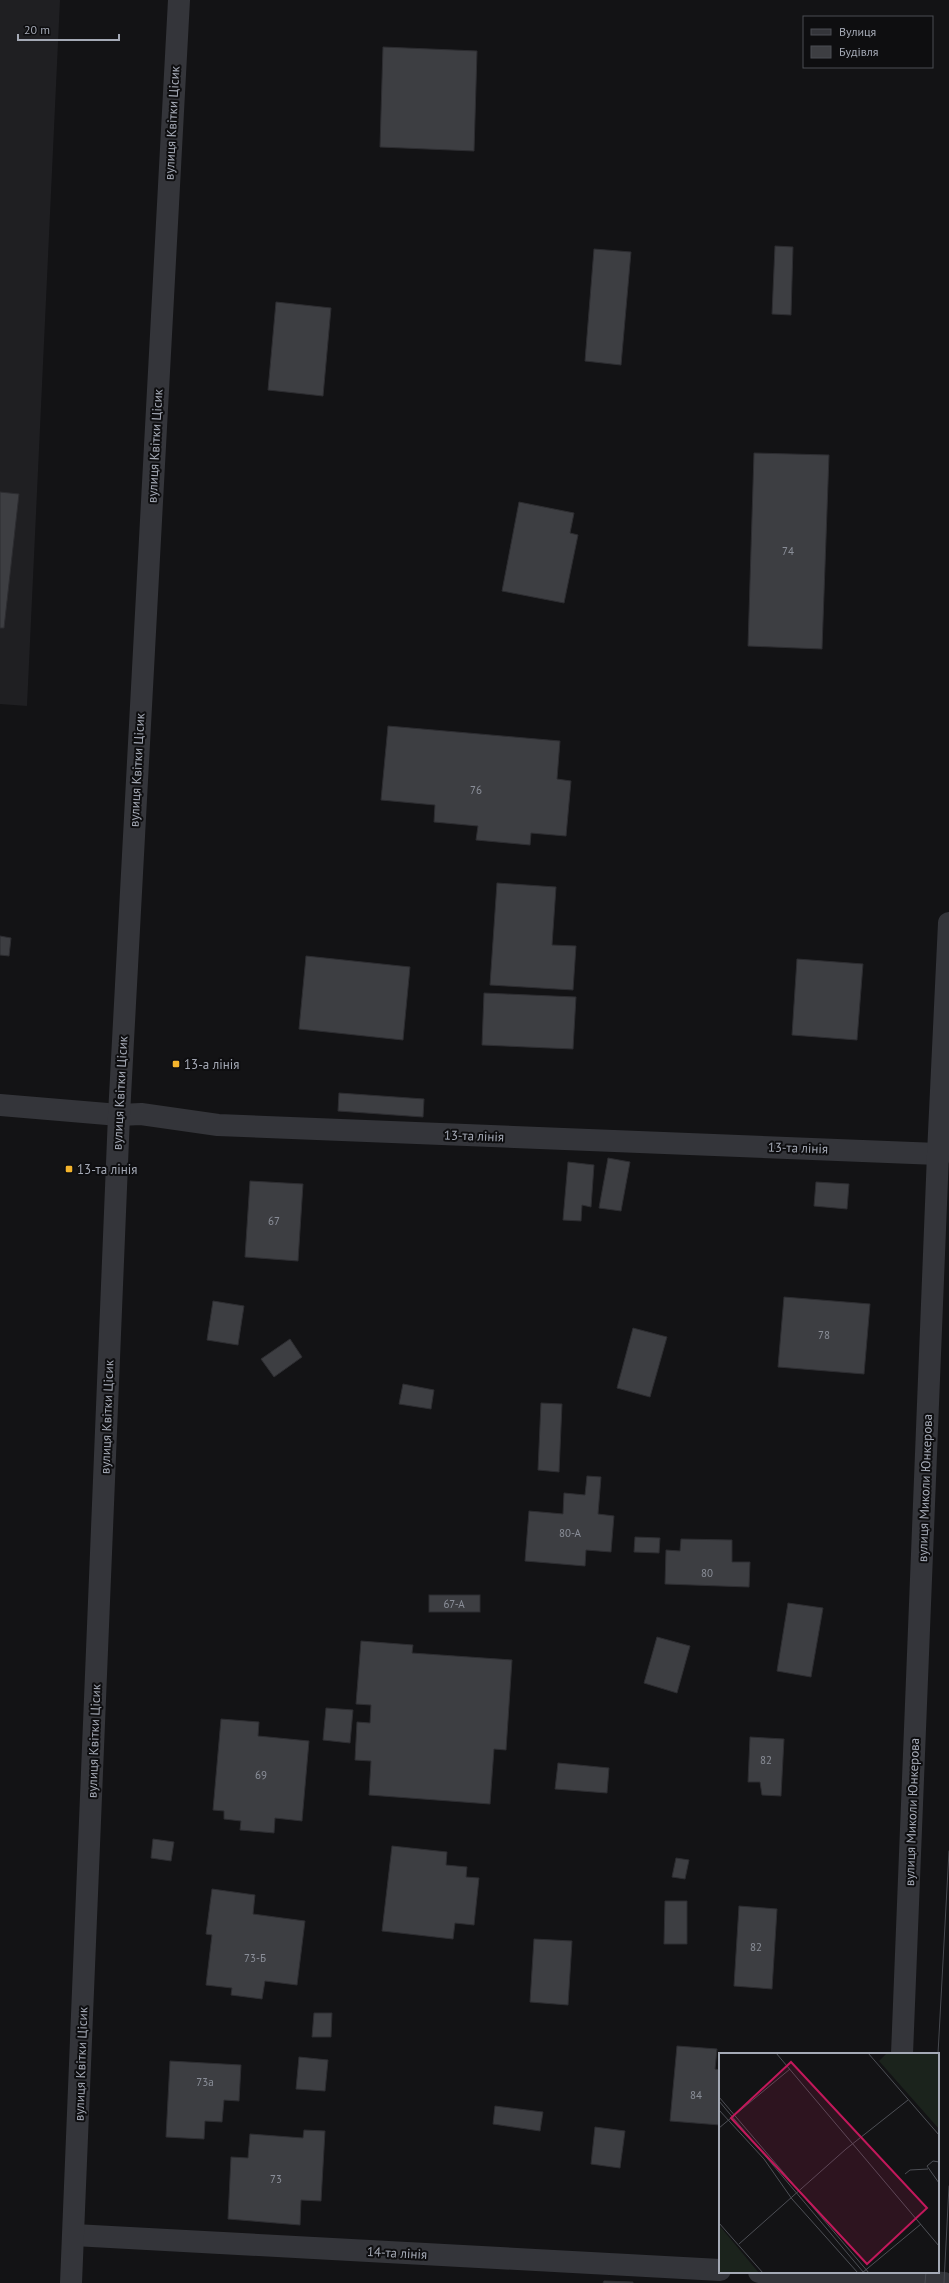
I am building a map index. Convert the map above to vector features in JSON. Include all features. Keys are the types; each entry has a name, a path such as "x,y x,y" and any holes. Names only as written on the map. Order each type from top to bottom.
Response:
{"street":[{"name":"вулиця Квітки Цісик","path":"71,2283 119,1115 179,0"},
{"name":"вулиця Миколи Юнкерова","path":"902,2053 943,1152 949,923"},
{"name":"13-та лінія","path":"0,1104 119,1115 142,1114 218,1125 943,1152"},
{"name":"14-та лінія","path":"74,2235 719,2270"},
{"path":"782,2273 894,2278 944,2283"}],"shaded area":[{"path":"0,0 60,0 27,706 0,704"}],"building":[{"path":"383,47 477,51 474,151 380,147"},
{"path":"775,246 793,247 791,315 772,314"},
{"path":"594,249 631,252 621,365 585,361"},
{"path":"276,302 331,308 323,396 268,390"},
{"path":"754,453 829,455 822,649 748,646"},
{"path":"0,492 19,494 4,628 0,628"},
{"path":"519,502 574,513 570,533 578,535 564,603 502,591"},
{"path":"388,726 560,741 557,779 571,781 566,836 531,833 530,845 476,840 478,826 434,822 435,805 381,800"},
{"path":"497,883 556,887 552,945 576,946 573,990 490,985"},
{"path":"0,936 11,938 9,956 0,955"},
{"path":"306,956 410,967 403,1040 299,1029"},
{"path":"797,959 863,964 857,1040 792,1035"},
{"path":"484,993 576,997 573,1049 482,1045"},
{"path":"339,1093 424,1099 423,1117 338,1111"},
{"path":"608,1158 630,1162 621,1211 599,1208"},
{"path":"568,1162 594,1165 591,1207 582,1205 581,1221 563,1220"},
{"path":"250,1181 303,1184 298,1261 245,1257"},
{"path":"816,1182 849,1184 847,1209 814,1206"},
{"path":"784,1297 870,1304 864,1374 778,1367"},
{"path":"213,1301 244,1306 238,1345 207,1340"},
{"path":"633,1328 667,1337 650,1397 617,1388"},
{"path":"290,1339 302,1357 274,1377 261,1359"},
{"path":"403,1384 434,1390 431,1409 399,1404"},
{"path":"541,1403 562,1404 559,1472 538,1470"},
{"path":"587,1476 601,1477 598,1514 614,1516 611,1552 586,1550 585,1566 525,1561 529,1511 563,1514 564,1493 585,1495"},
{"path":"635,1537 660,1538 659,1553 634,1552"},
{"path":"681,1539 732,1540 732,1562 750,1562 749,1587 665,1584 666,1550 680,1551"},
{"path":"429,1595 480,1595 480,1612 429,1612"},
{"path":"788,1603 823,1608 811,1677 777,1671"},
{"path":"657,1637 690,1646 677,1693 644,1683"},
{"path":"361,1641 413,1645 412,1653 512,1660 506,1750 494,1749 490,1804 369,1795 371,1761 355,1760 357,1722 370,1723 371,1705 356,1704"},
{"path":"326,1708 353,1710 350,1743 323,1740"},
{"path":"221,1719 259,1722 258,1736 309,1741 302,1821 275,1818 274,1833 240,1830 241,1821 224,1819 224,1811 213,1810"},
{"path":"750,1737 784,1739 781,1796 762,1795 760,1782 748,1782"},
{"path":"558,1763 609,1768 607,1793 555,1789"},
{"path":"153,1839 174,1842 171,1861 151,1858"},
{"path":"392,1846 447,1852 446,1865 467,1867 466,1877 479,1878 474,1925 455,1923 453,1939 382,1931"},
{"path":"676,1858 689,1860 685,1879 672,1877"},
{"path":"212,1889 255,1895 253,1914 305,1921 297,1985 265,1981 262,1999 231,1995 232,1988 206,1985 212,1935 206,1934"},
{"path":"665,1901 687,1901 687,1944 664,1944"},
{"path":"739,1906 777,1909 772,1989 734,1986"},
{"path":"534,1939 572,1941 568,2005 530,2002"},
{"path":"314,2013 332,2013 331,2037 312,2037"},
{"path":"677,2046 717,2049 715,2069 719,2070 719,2125 670,2121"},
{"path":"299,2057 328,2060 325,2091 296,2089"},
{"path":"170,2061 241,2065 239,2101 224,2100 222,2122 205,2121 204,2139 166,2137"},
{"path":"495,2106 543,2112 540,2131 493,2124"},
{"path":"595,2127 625,2131 620,2168 591,2164"},
{"path":"304,2130 325,2131 321,2201 301,2200 300,2225 228,2219 231,2157 248,2158 250,2134 303,2138"},
{"path":"604,2281 633,2282 633,2283 603,2283"}],"tram line":[{"path":"938,2053 949,1851"},
{"path":"944,2283 949,2186"},
{"path":"925,2283 926,2273"}],"place":[{"name":"13-а лінія","path":"176,1064"},
{"name":"13-та лінія","path":"69,1169"}]}
